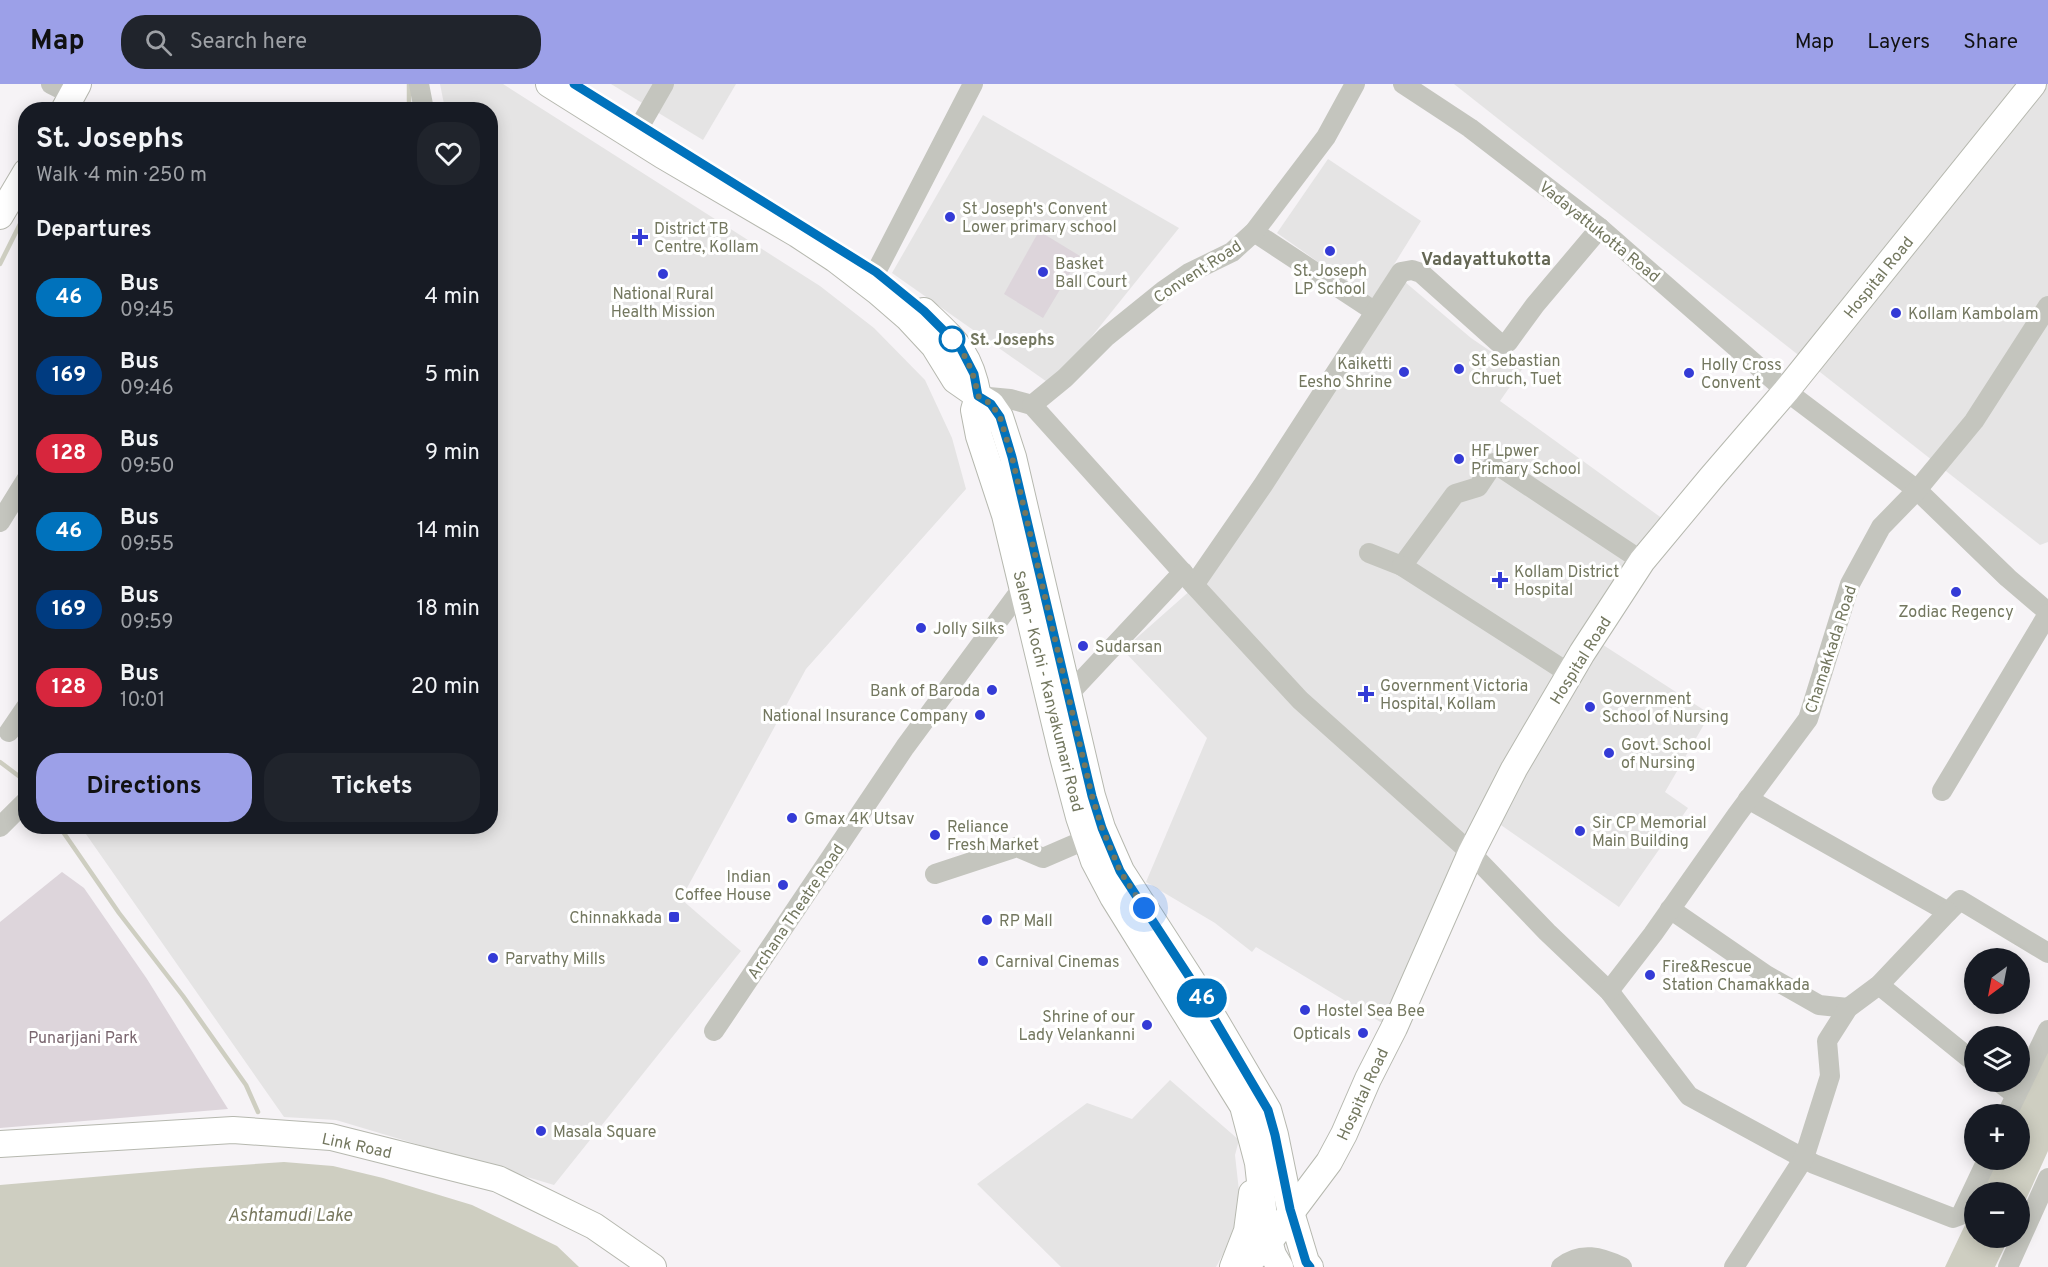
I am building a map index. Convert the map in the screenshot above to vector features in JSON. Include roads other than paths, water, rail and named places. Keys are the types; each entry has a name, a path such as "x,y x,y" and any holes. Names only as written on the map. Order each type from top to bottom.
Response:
{"main road":[{"name":"Salem - Kochi - Kanyakumari Road","path":"549,84 835,259 879,292 908,318 934,346 955,380 991,404 1000,417 1012,457 1092,796 1102,828 1120,871 1192,981 1268,1110 1291,1214 1306,1262 1310,1267"},
{"name":"Salem - Kochi - Kanyakumari Road","path":"574,84 876,272 924,311 960,347 974,374 978,396 974,410 979,436 1005,515 1062,753 1094,861 1113,897 1243,1106 1258,1163 1265,1227 1273,1255 1280,1267"},
{"name":"Hospital Road","path":"1269,1242 1329,1162 1394,1028 1471,853 1515,769 1570,674 1642,561 1786,391 2033,84"},
{"path":"2038,84 2048,90"},
{"path":"0,216 18,185"},
{"name":"Link Road","path":"0,1144 233,1130 331,1137 498,1179 594,1226 653,1267"},
{"path":"1233,1267 1246,1231 1252,1186 1258,1163"},
{"path":"1244,1267 1269,1242"}],"street":[{"path":"419,84 422,102"},
{"path":"641,124 664,84"},
{"path":"876,272 973,84"},
{"name":"Convent Road","path":"1032,405 1065,378 1106,337 1163,291 1189,273 1232,252 1254,232 1326,137 1355,84"},
{"name":"Vadayattukotta Road","path":"1403,84 1470,128 1600,228 1786,391 1917,490 2008,578 2048,613"},
{"path":"1068,695 1188,579 1263,485 1401,272 1412,270 1421,273 1503,344 1508,342 1534,305 1600,228"},
{"path":"1254,232 1374,311"},
{"name":"Chamakkada Road","path":"1609,991 1808,719 1850,584 1881,527 1917,490 1974,421 2048,306"},
{"path":"978,396 1010,399 1032,405 1300,700 1471,853 1547,933 1609,991 1689,1096 1804,1158 1953,1218 1966,1210 1983,1170"},
{"path":"1402,566 1455,494 1478,487 1494,463 1642,561"},
{"path":"0,522 18,493"},
{"path":"1369,553 1402,566 1570,674"},
{"name":"Archana Theatre Road","path":"714,1031 905,747 1023,587"},
{"path":"1942,791 2048,613"},
{"path":"1748,799 1948,912"},
{"path":"0,827 18,809"},
{"path":"935,874 1017,847 1043,858 1087,839"},
{"path":"1734,1267 1804,1158 1830,1076 1827,1041 1848,1008 1879,985 1960,900 2048,953"},
{"path":"1670,909 1766,975 1810,1000 1819,1005 1848,1008"},
{"path":"1879,985 1964,1054"},
{"path":"2012,1104 2048,1030"},
{"path":"2012,1092 2016,1095"},
{"path":"2008,1267 2041,1192"},
{"path":"1561,1267 1579,1257 1594,1256 1622,1267"}],"water":[{"path":"2048,1048 2048,1151 2030,1191 2030,1182 1985,1182 1991,1170 2030,1170 2030,1104 2022,1104 2027,1092 2030,1092 2030,1086"},
{"name":"Ashtamudi Lake","path":"284,1162 333,1166 383,1178 472,1205 557,1246 579,1267 0,1267 0,1185"},
{"path":"1964,1227 1964,1248 2004,1248 1995,1267 1945,1267"}],"waterway":[{"path":"409,84 409,102"},
{"path":"0,264 18,228"},
{"path":"0,762 18,776"},
{"path":"65,834 119,913 183,996 246,1085 258,1112"}],"place":[{"name":"St Joseph's Convent Lower primary school","path":"950,217"},
{"name":"District TB Centre, Kollam","path":"640,237"},
{"name":"St. Joseph LP School","path":"1330,251"},
{"name":"Basket Ball Court","path":"1043,272"},
{"name":"National Rural Health Mission","path":"663,274"},
{"name":"Kollam Kambolam","path":"1896,313"},
{"name":"St. Josephs","path":"952,339"},
{"name":"St Sebastian Chruch, Tuet","path":"1459,369"},
{"name":"Kaiketti Eesho Shrine","path":"1404,372"},
{"name":"Holly Cross Convent","path":"1689,373"},
{"name":"HF Lpwer Primary School","path":"1459,459"},
{"name":"Kollam District Hospital","path":"1500,580"},
{"name":"Zodiac Regency","path":"1956,592"},
{"name":"Jolly Silks","path":"921,628"},
{"name":"Sudarsan","path":"1083,646"},
{"name":"Bank of Baroda","path":"992,690"},
{"name":"Government Victoria Hospital, Kollam","path":"1366,694"},
{"name":"Government School of Nursing","path":"1590,707"},
{"name":"National Insurance Company","path":"980,715"},
{"name":"Govt. School of Nursing","path":"1609,753"},
{"name":"Gmax 4K Utsav","path":"792,818"},
{"name":"Sir CP Memorial Main Building","path":"1580,831"},
{"name":"Reliance Fresh Market","path":"935,835"},
{"name":"Indian Coffee House","path":"783,885"},
{"name":"Chinnakkada","path":"674,917"},
{"name":"RP Mall","path":"987,920"},
{"name":"Parvathy Mills","path":"493,958"},
{"name":"Carnival Cinemas","path":"983,961"},
{"name":"Fire&Rescue Station Chamakkada","path":"1650,975"},
{"name":"Hostel Sea Bee","path":"1305,1010"},
{"name":"Shrine of our Lady Velankanni","path":"1147,1025"},
{"name":"Opticals","path":"1363,1033"},
{"name":"Masala Square","path":"541,1131"}],"district":[{"name":"Vadayattukotta","path":"1486,259"}],"park label":[{"name":"Punarjjani Park","path":"83,1037"}]}
